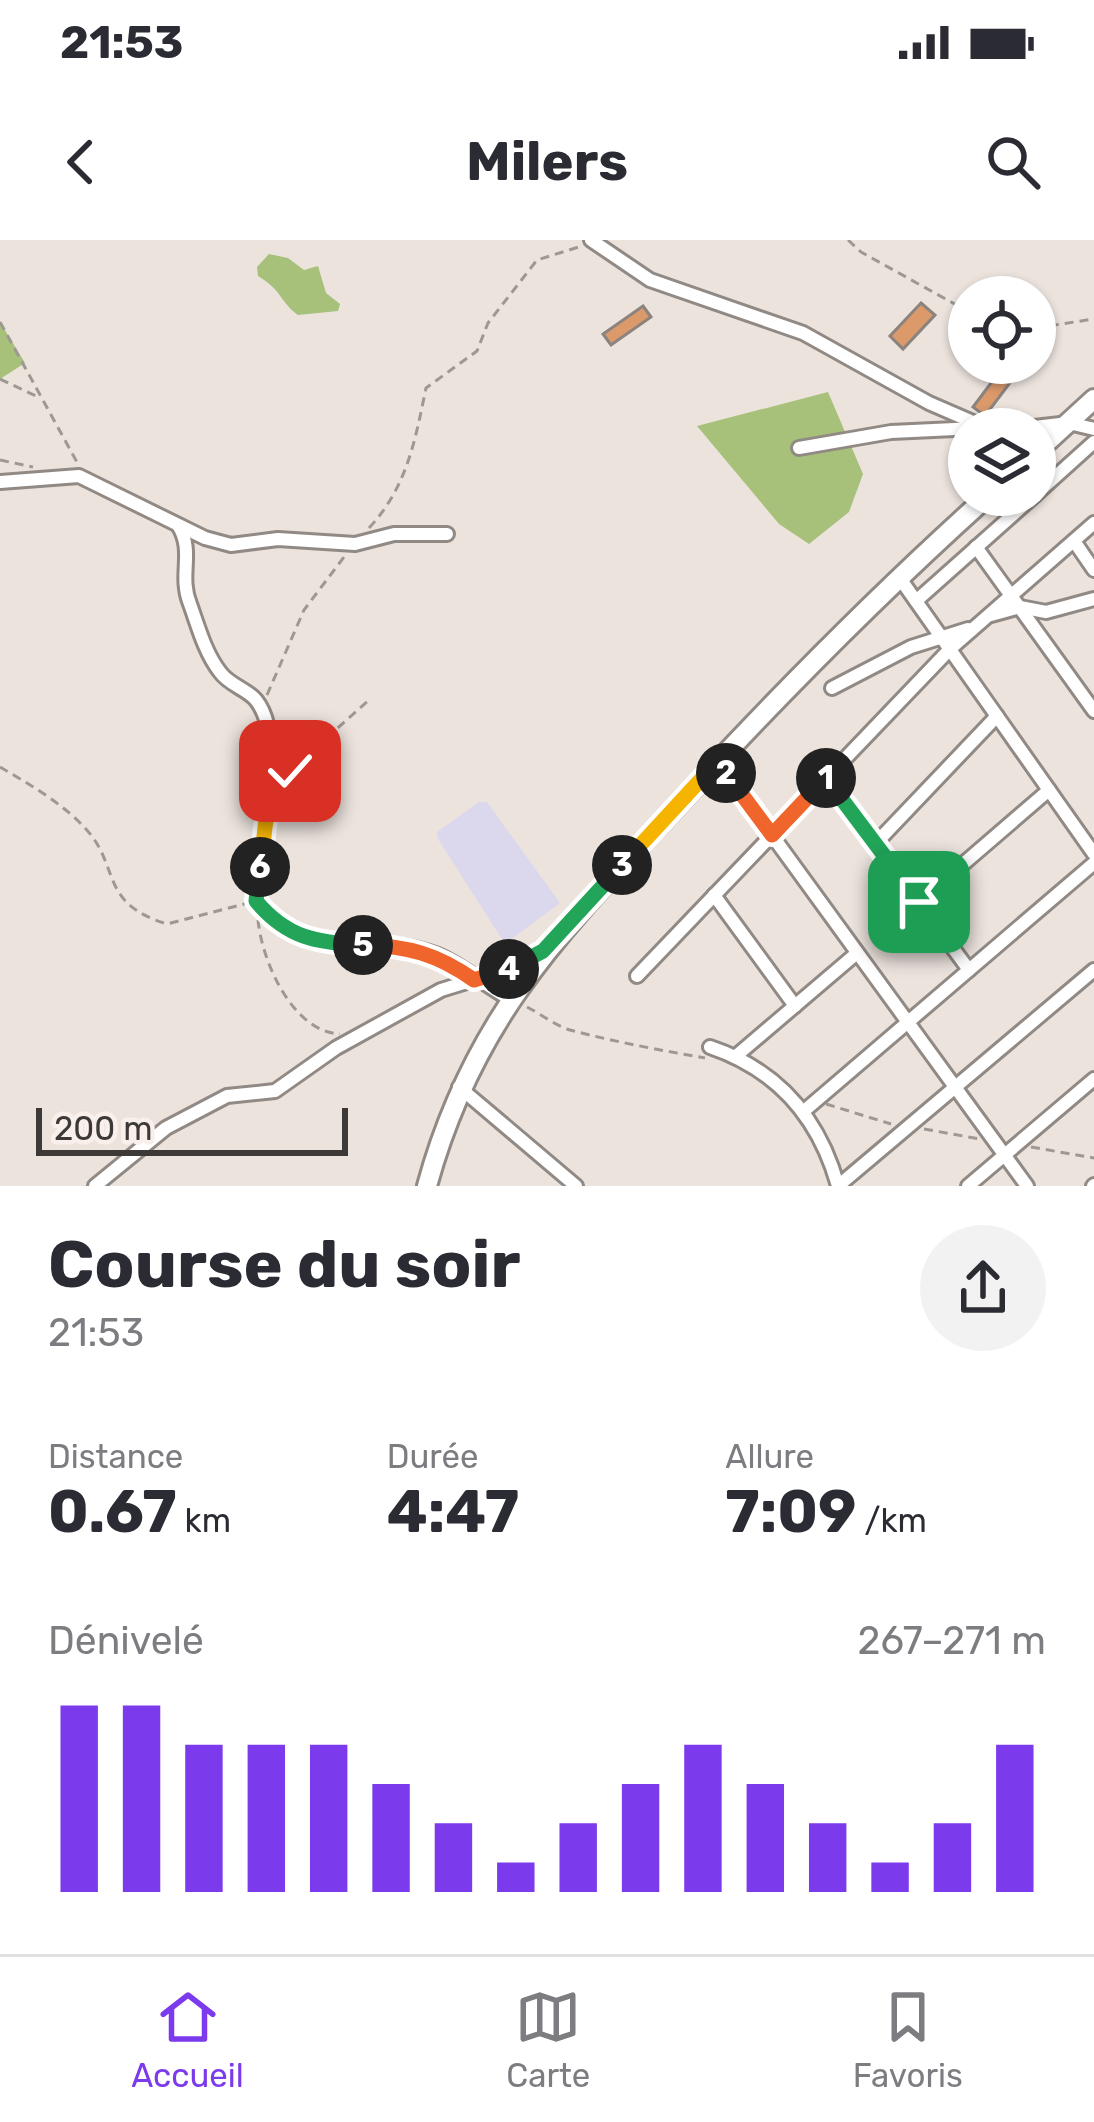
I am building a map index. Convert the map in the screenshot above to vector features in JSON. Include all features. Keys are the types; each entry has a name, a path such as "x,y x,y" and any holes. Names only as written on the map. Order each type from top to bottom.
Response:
{"street":[{"path":"593,241 650,280 803,333 908,393 948,410"},
{"path":"1056,424 1092,414"},
{"path":"1056,434 1069,422"},
{"path":"799,448 891,432 948,430"},
{"path":"1056,476 1094,442"},
{"path":"0,482 79,476 178,525 231,544 278,539 355,544 394,534 447,534"},
{"path":"427,1186 442,1127 459,1088 543,951 718,761 965,516"},
{"path":"916,601 1011,516"},
{"path":"832,688 869,666 946,643 1015,601 1094,523"},
{"path":"178,525 190,550 182,583 206,644 219,671 256,698 263,714 274,784 256,901 292,934 314,943 398,946 440,956 510,999"},
{"path":"1073,541 1094,570"},
{"path":"976,547 1094,711"},
{"path":"899,577 1094,854"},
{"path":"1015,601 1046,612 1094,599"},
{"path":"637,976 827,777 946,643"},
{"path":"876,843 997,716"},
{"path":"718,761 1027,1186"},
{"path":"827,777 969,970"},
{"path":"919,902 1049,790"},
{"path":"804,1111 1094,863"},
{"path":"714,896 795,1006"},
{"path":"95,1186 166,1128 227,1096 275,1091 441,990 543,951"},
{"path":"736,1056 857,953"},
{"path":"710,1047 759,1068 804,1111 830,1155 838,1186 1094,970"},
{"path":"968,1186 1094,1079"},
{"path":"459,1088 576,1186"}],"path":[{"path":"848,240 948,300"},
{"path":"263,714 304,610 398,489 412,458 426,388 477,351 488,323 537,260 593,241"},
{"path":"1056,325 1094,319"},
{"path":"0,322 82,470"},
{"path":"0,379 40,398"},
{"path":"0,460 55,477"},
{"path":"274,784 370,699"},
{"path":"0,766 88,832 113,890 157,921 167,924 256,901 260,941 269,968 304,1019 314,1030 363,1034"}],"shaded area":[{"path":"479,802 487,802 560,903 505,944 438,839 437,832"}],"green space":[{"path":"269,254 288,258 304,270 318,266 326,293 340,304 338,311 298,315 258,276 257,267"},
{"path":"0,322 25,363 0,379"},
{"path":"828,392 863,474 849,512 809,544 779,524 697,426"}],"building":[{"path":"921,303 935,315 903,349 890,336"},
{"path":"643,306 651,317 611,345 603,334"},
{"path":"990,384 1009,384 991,408 973,407"}],"route":[{"path":"290,771 274,784 267,806 268,830 256,901 292,934 314,943 398,946 440,956 474,980 512,968 543,951 718,761 772,835 827,777 919,902"}]}
